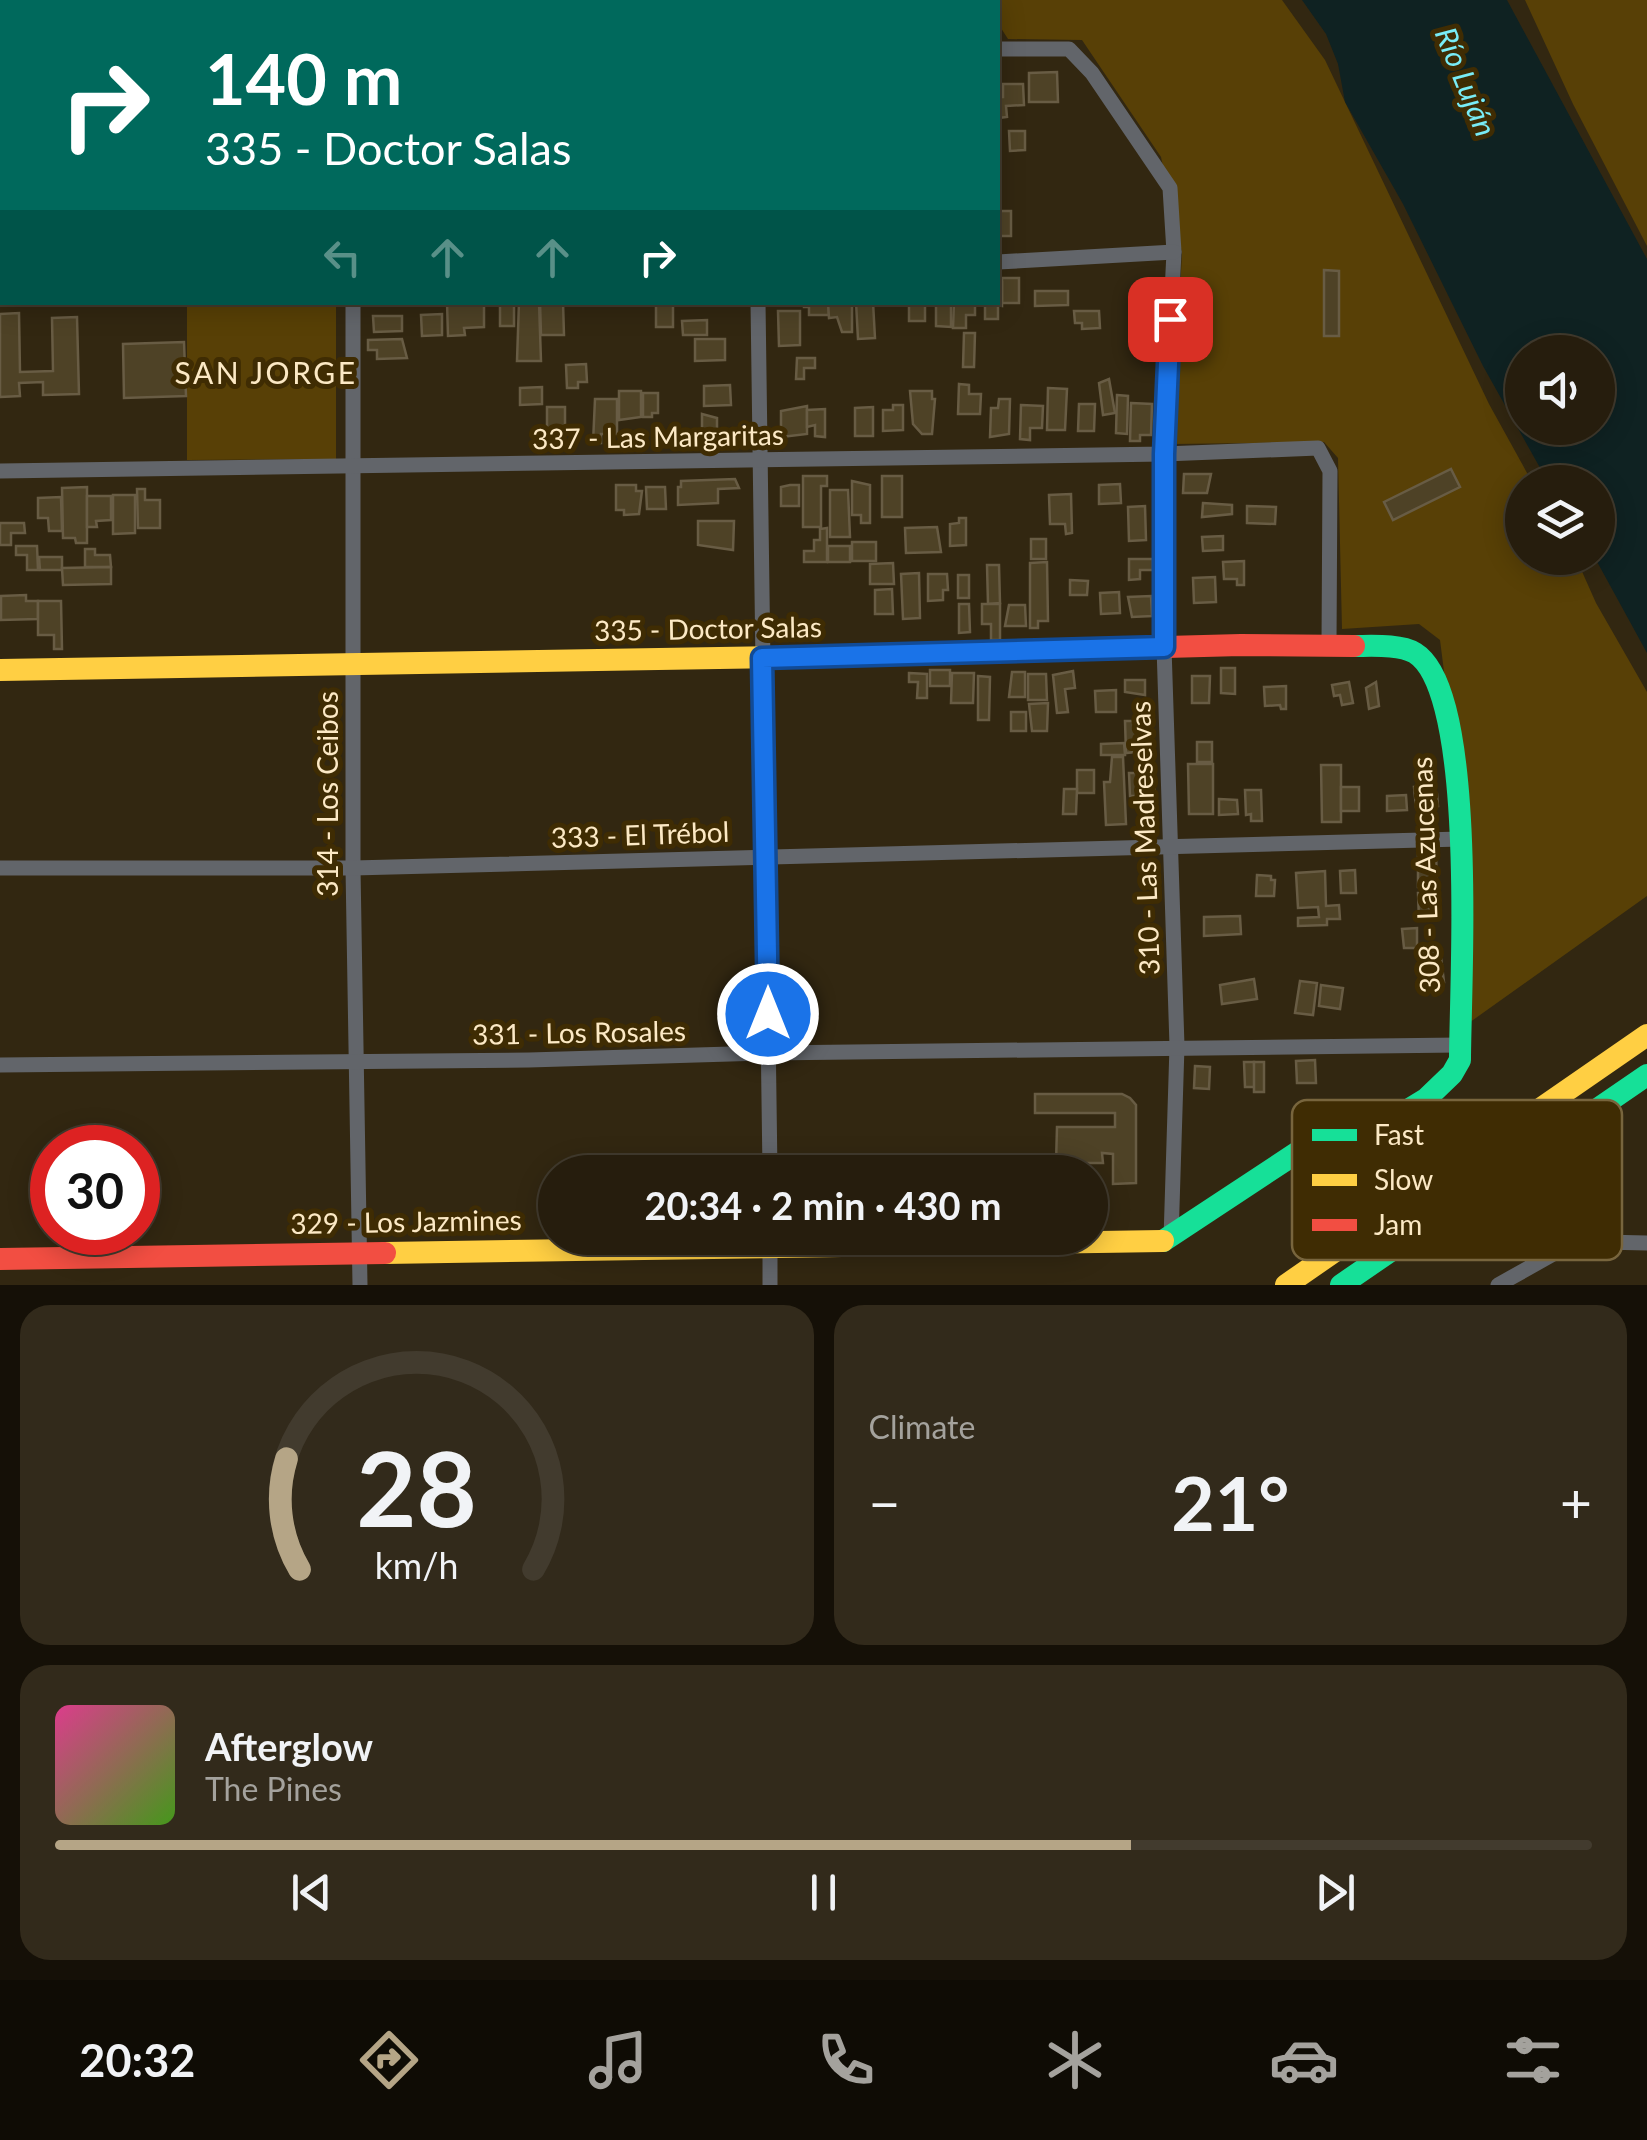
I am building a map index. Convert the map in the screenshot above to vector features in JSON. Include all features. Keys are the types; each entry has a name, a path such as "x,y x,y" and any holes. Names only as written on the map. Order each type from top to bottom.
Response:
{"main road":[{"name":"335 - Doctor Salas","path":"0,670 352,668 1330,645 1402,648 1416,653"},
{"name":"308 - Las Azucenas","path":"1416,653 1432,678 1452,730 1461,839 1460,1044"},
{"path":"1553,1100 1647,1035"},
{"path":"1424,1100 1452,1074 1460,1060 1460,1044"},
{"path":"1611,1100 1647,1075"},
{"path":"1170,1239 1292,1155"},
{"name":"329 - Los Jazmines","path":"1108,1242 1170,1239"},
{"name":"329 - Los Jazmines","path":"0,1259 538,1248"},
{"path":"1286,1285 1322,1260"},
{"path":"1341,1285 1377,1260"}],"street":[{"name":"310 - Las Madreselvas","path":"1000,50 1070,49 1092,74 1170,188 1174,252 1164,454 1164,647 1176,1046 1170,1239"},
{"path":"1000,262 1174,252"},
{"name":"314 - Los Ceibos","path":"353,305 353,868 360,1285"},
{"path":"758,305 770,1155"},
{"name":"337 - Las Margaritas","path":"0,471 1164,454 1318,448 1330,471 1330,645"},
{"name":"333 - El Trébol","path":"0,868 353,868 1461,839"},
{"name":"331 - Los Rosales","path":"0,1065 1460,1044"},
{"path":"1622,1242 1647,1243"},
{"path":"770,1255 770,1285"},
{"path":"1498,1285 1543,1260"}],"shaded area":[{"path":"1000,0 1282,0 1325,60 1505,433 1505,445 1512,445 1523,465 1505,465 1505,575 1584,575 1647,692 1647,896 1466,1025 1440,640 1419,624 1342,629 1338,458 1324,442 1172,444 1182,253 1161,157 1082,40 1008,39 1000,27"},
{"path":"1525,0 1647,0 1647,246 1573,104"},
{"name":"SAN JORGE","path":"187,305 336,305 336,459 187,460"}],"water":[{"name":"Río Luján","path":"1302,0 1507,0 1647,259 1647,653 1604,575 1615,575 1615,465 1538,465 1527,445 1615,445 1615,335 1505,335 1505,405 1403,204 1345,102 1338,64 1326,34"}],"building":[{"path":"1057,72 1058,102 1029,102 1029,73"},
{"path":"1003,84 1023,84 1024,105 1006,106 1007,117 1000,118"},
{"path":"1009,131 1025,131 1025,150 1010,151"},
{"path":"1000,211 1011,211 1011,236 1000,236"},
{"path":"1324,270 1339,271 1339,336 1324,336"},
{"path":"1002,278 1019,278 1019,303 1002,303"},
{"path":"1035,291 1068,291 1068,305 1035,306"},
{"path":"447,305 484,305 484,327 464,328 465,335 448,336"},
{"path":"500,305 514,305 514,326 500,326"},
{"path":"519,305 539,305 541,361 517,361"},
{"path":"540,305 563,305 564,335 541,335"},
{"path":"656,305 673,305 673,327 656,327"},
{"path":"828,305 829,315 809,315 809,307 804,307"},
{"path":"828,305 852,305 852,332 842,332 837,317 829,318"},
{"path":"856,305 873,305 875,338 858,339"},
{"path":"909,305 925,305 925,321 909,321"},
{"path":"936,305 951,305 951,327 936,326"},
{"path":"954,305 975,305 975,315 966,315 966,328 953,328"},
{"path":"985,305 998,305 998,319 985,319"},
{"path":"778,311 800,311 800,345 779,346"},
{"path":"1074,311 1099,311 1100,328 1082,329 1082,323 1075,323"},
{"path":"19,313 20,372 53,371 52,318 77,317 79,394 43,395 43,382 19,383 20,396 0,397 0,314"},
{"path":"442,314 442,335 422,336 421,315"},
{"path":"373,316 402,316 402,331 374,332"},
{"path":"707,320 707,335 683,335 682,321"},
{"path":"1137,321 1159,321 1159,347 1136,347"},
{"path":"964,333 975,333 974,367 963,367"},
{"path":"402,339 407,358 377,359 377,350 368,350 368,340"},
{"path":"695,339 725,339 725,360 695,361"},
{"path":"184,342 186,396 124,398 123,344"},
{"path":"797,358 815,358 815,368 804,368 804,379 796,379"},
{"path":"586,364 587,382 578,382 578,388 567,388 566,365"},
{"path":"1109,379 1115,413 1103,415 1099,383"},
{"path":"959,384 969,385 969,394 981,394 980,414 958,414"},
{"path":"730,385 731,405 704,406 704,386"},
{"path":"542,387 542,404 520,405 520,388"},
{"path":"1048,388 1067,389 1065,430 1047,430"},
{"path":"619,391 641,391 641,417 619,420"},
{"path":"910,391 932,391 932,434 922,434 913,424"},
{"path":"643,393 658,393 658,413 652,413 652,417 643,417"},
{"path":"1117,395 1128,396 1127,434 1116,433"},
{"path":"595,399 617,399 617,434 601,434 601,443 593,443"},
{"path":"999,399 1010,399 1009,434 990,437 991,408 998,408"},
{"path":"1131,403 1152,404 1151,435 1140,435 1140,441 1130,441"},
{"path":"1079,404 1095,404 1094,431 1078,431"},
{"path":"893,405 903,405 903,430 883,431 883,410 893,410"},
{"path":"1021,405 1043,406 1042,428 1030,428 1030,440 1020,439"},
{"path":"807,406 807,434 781,437 781,411"},
{"path":"547,407 565,407 565,432 547,432"},
{"path":"873,407 873,436 855,436 855,408"},
{"path":"825,409 825,437 815,436 815,425 807,427 807,410"},
{"path":"702,414 717,418 717,438 702,438"},
{"path":"1451,469 1460,487 1393,520 1384,502"},
{"path":"1184,474 1211,474 1207,493 1183,493"},
{"path":"803,476 827,476 827,486 821,486 821,527 803,527"},
{"path":"882,476 902,476 902,517 882,517"},
{"path":"735,479 739,488 718,489 718,503 678,505 681,481"},
{"path":"852,481 870,485 870,523 861,523 861,515 852,515"},
{"path":"1120,484 1121,503 1099,504 1099,485"},
{"path":"616,485 636,485 636,491 642,491 639,514 624,515 624,510 616,510"},
{"path":"799,485 799,506 781,506 781,487"},
{"path":"87,487 87,543 76,543 75,538 63,538 62,488"},
{"path":"646,487 665,487 666,509 647,509"},
{"path":"137,489 145,489 145,500 160,500 160,528 138,528"},
{"path":"830,490 848,490 850,537 830,537"},
{"path":"1071,494 1072,533 1066,534 1065,524 1050,524 1049,495"},
{"path":"113,495 135,495 135,533 113,534"},
{"path":"87,496 111,496 111,520 96,521 97,527 87,527"},
{"path":"61,497 62,531 49,531 48,518 38,518 38,498"},
{"path":"1203,503 1232,505 1232,514 1202,517"},
{"path":"1145,506 1146,540 1129,541 1128,507"},
{"path":"1247,506 1276,507 1275,524 1247,523"},
{"path":"959,518 966,518 966,545 950,546 950,524 959,523"},
{"path":"698,521 734,521 733,550 698,545"},
{"path":"0,523 24,523 25,533 11,533 11,545 0,545"},
{"path":"937,527 941,552 906,553 905,528"},
{"path":"827,528 827,562 804,562 804,551 814,551 820,529"},
{"path":"1223,536 1223,550 1203,551 1202,537"},
{"path":"1031,539 1046,539 1046,559 1031,559"},
{"path":"852,542 876,542 876,561 852,561"},
{"path":"16,546 37,546 38,570 27,570 27,555 16,555"},
{"path":"828,546 850,546 850,562 828,562"},
{"path":"85,549 95,549 95,555 110,555 111,567 85,567"},
{"path":"39,557 62,557 62,570 40,570"},
{"path":"1129,559 1153,559 1153,570 1140,570 1140,579 1129,580"},
{"path":"1244,561 1244,585 1237,585 1237,579 1224,579 1223,562"},
{"path":"1047,562 1048,621 1038,621 1038,628 1030,628 1030,563"},
{"path":"893,563 894,584 870,584 870,564"},
{"path":"987,565 999,565 1000,603 988,604"},
{"path":"111,567 111,584 63,585 62,568"},
{"path":"919,573 920,618 903,619 901,574"},
{"path":"928,574 947,574 948,590 943,590 943,600 928,601"},
{"path":"958,575 969,575 969,598 958,598"},
{"path":"1215,577 1216,602 1194,603 1193,578"},
{"path":"1070,580 1088,581 1087,595 1070,595"},
{"path":"892,589 893,614 875,614 875,590"},
{"path":"1119,592 1120,613 1101,614 1100,593"},
{"path":"26,595 26,601 38,601 38,619 1,620 1,596"},
{"path":"1151,596 1152,616 1132,617 1128,597"},
{"path":"38,601 61,601 62,649 54,649 54,635 38,635"},
{"path":"959,604 969,604 970,632 959,633"},
{"path":"982,604 1000,604 1000,640 991,640 991,624 982,624"},
{"path":"1009,605 1025,605 1026,626 1005,626"},
{"path":"1221,668 1235,668 1235,694 1221,693"},
{"path":"930,670 950,670 950,686 930,686"},
{"path":"1073,671 1075,688 1065,689 1068,712 1057,713 1053,675"},
{"path":"1012,672 1025,672 1025,697 1009,697"},
{"path":"909,673 927,674 927,698 917,698 918,682 909,682"},
{"path":"952,673 974,673 973,703 951,703"},
{"path":"1028,674 1046,674 1047,700 1028,700"},
{"path":"978,676 990,677 989,720 978,720"},
{"path":"1192,676 1210,676 1209,703 1192,703"},
{"path":"1125,680 1145,680 1145,695 1125,692"},
{"path":"1349,682 1353,703 1342,705 1340,695 1334,696 1332,685"},
{"path":"1376,682 1379,706 1369,709 1366,688"},
{"path":"1286,686 1286,709 1280,705 1265,706 1264,687"},
{"path":"1116,690 1116,712 1096,712 1095,691"},
{"path":"1048,703 1047,731 1032,731 1029,704"},
{"path":"1011,712 1026,712 1026,731 1011,731"},
{"path":"1125,721 1148,721 1148,739 1139,740 1135,752 1126,753"},
{"path":"1197,742 1212,742 1212,762 1197,762"},
{"path":"1124,743 1125,755 1101,755 1101,744"},
{"path":"1112,757 1123,757 1126,824 1106,825 1104,782 1110,782"},
{"path":"1188,764 1213,764 1213,814 1189,814"},
{"path":"1321,765 1341,765 1341,822 1322,822"},
{"path":"1077,770 1094,770 1094,793 1077,793"},
{"path":"1129,773 1154,773 1155,798 1134,803"},
{"path":"1429,786 1429,794 1437,794 1438,806 1416,807 1414,787"},
{"path":"1341,787 1359,787 1359,811 1341,811"},
{"path":"1064,789 1077,789 1076,814 1063,814"},
{"path":"1245,790 1261,790 1262,821 1251,821 1251,814 1246,815"},
{"path":"1406,795 1407,810 1387,811 1387,796"},
{"path":"1219,799 1237,800 1238,814 1219,815"},
{"path":"1436,852 1437,887 1418,887 1418,853"},
{"path":"1355,870 1356,893 1341,893 1340,871"},
{"path":"1325,871 1326,906 1339,905 1340,919 1327,919 1327,925 1298,926 1298,918 1319,917 1318,907 1298,908 1296,873"},
{"path":"1257,875 1275,880 1274,896 1256,896"},
{"path":"1418,893 1429,893 1430,920 1419,920"},
{"path":"1240,916 1241,934 1204,936 1204,917"},
{"path":"1417,928 1417,948 1404,948 1402,929"},
{"path":"1440,949 1444,982 1431,983 1431,975 1419,975 1419,950"},
{"path":"1254,979 1257,999 1222,1004 1220,985"},
{"path":"1300,981 1317,983 1313,1015 1295,1013"},
{"path":"1321,985 1343,988 1340,1009 1319,1006"},
{"path":"1315,1060 1316,1083 1297,1083 1296,1061"},
{"path":"1244,1062 1254,1062 1255,1087 1245,1087"},
{"path":"1254,1062 1264,1062 1264,1092 1254,1092"},
{"path":"1195,1066 1210,1067 1209,1089 1194,1088"},
{"path":"1035,1094 1122,1094 1130,1098 1136,1105 1136,1183 1113,1184 1113,1154 1056,1155 1057,1127 1115,1127 1115,1113 1035,1113"}],"traffic: fast":[{"path":"1354,646 1394,647 1415,653 1435,679 1449,723 1461,844 1460,1060 1452,1074 1424,1100"},
{"path":"1611,1100 1647,1075"},
{"path":"1163,1241 1292,1156"},
{"path":"1341,1285 1377,1260"}],"traffic: slow":[{"path":"0,670 783,657"},
{"path":"1553,1100 1647,1035"},
{"path":"385,1253 1163,1241"},
{"path":"1286,1285 1322,1260"}],"traffic: jam":[{"path":"783,657 1241,645 1354,646"},
{"path":"0,1259 385,1253"}],"district":[{"name":"SAN JORGE","path":"266,374"}],"route":[{"path":"768,1014 762,658 1164,647 1164,454 1170,319"}]}
